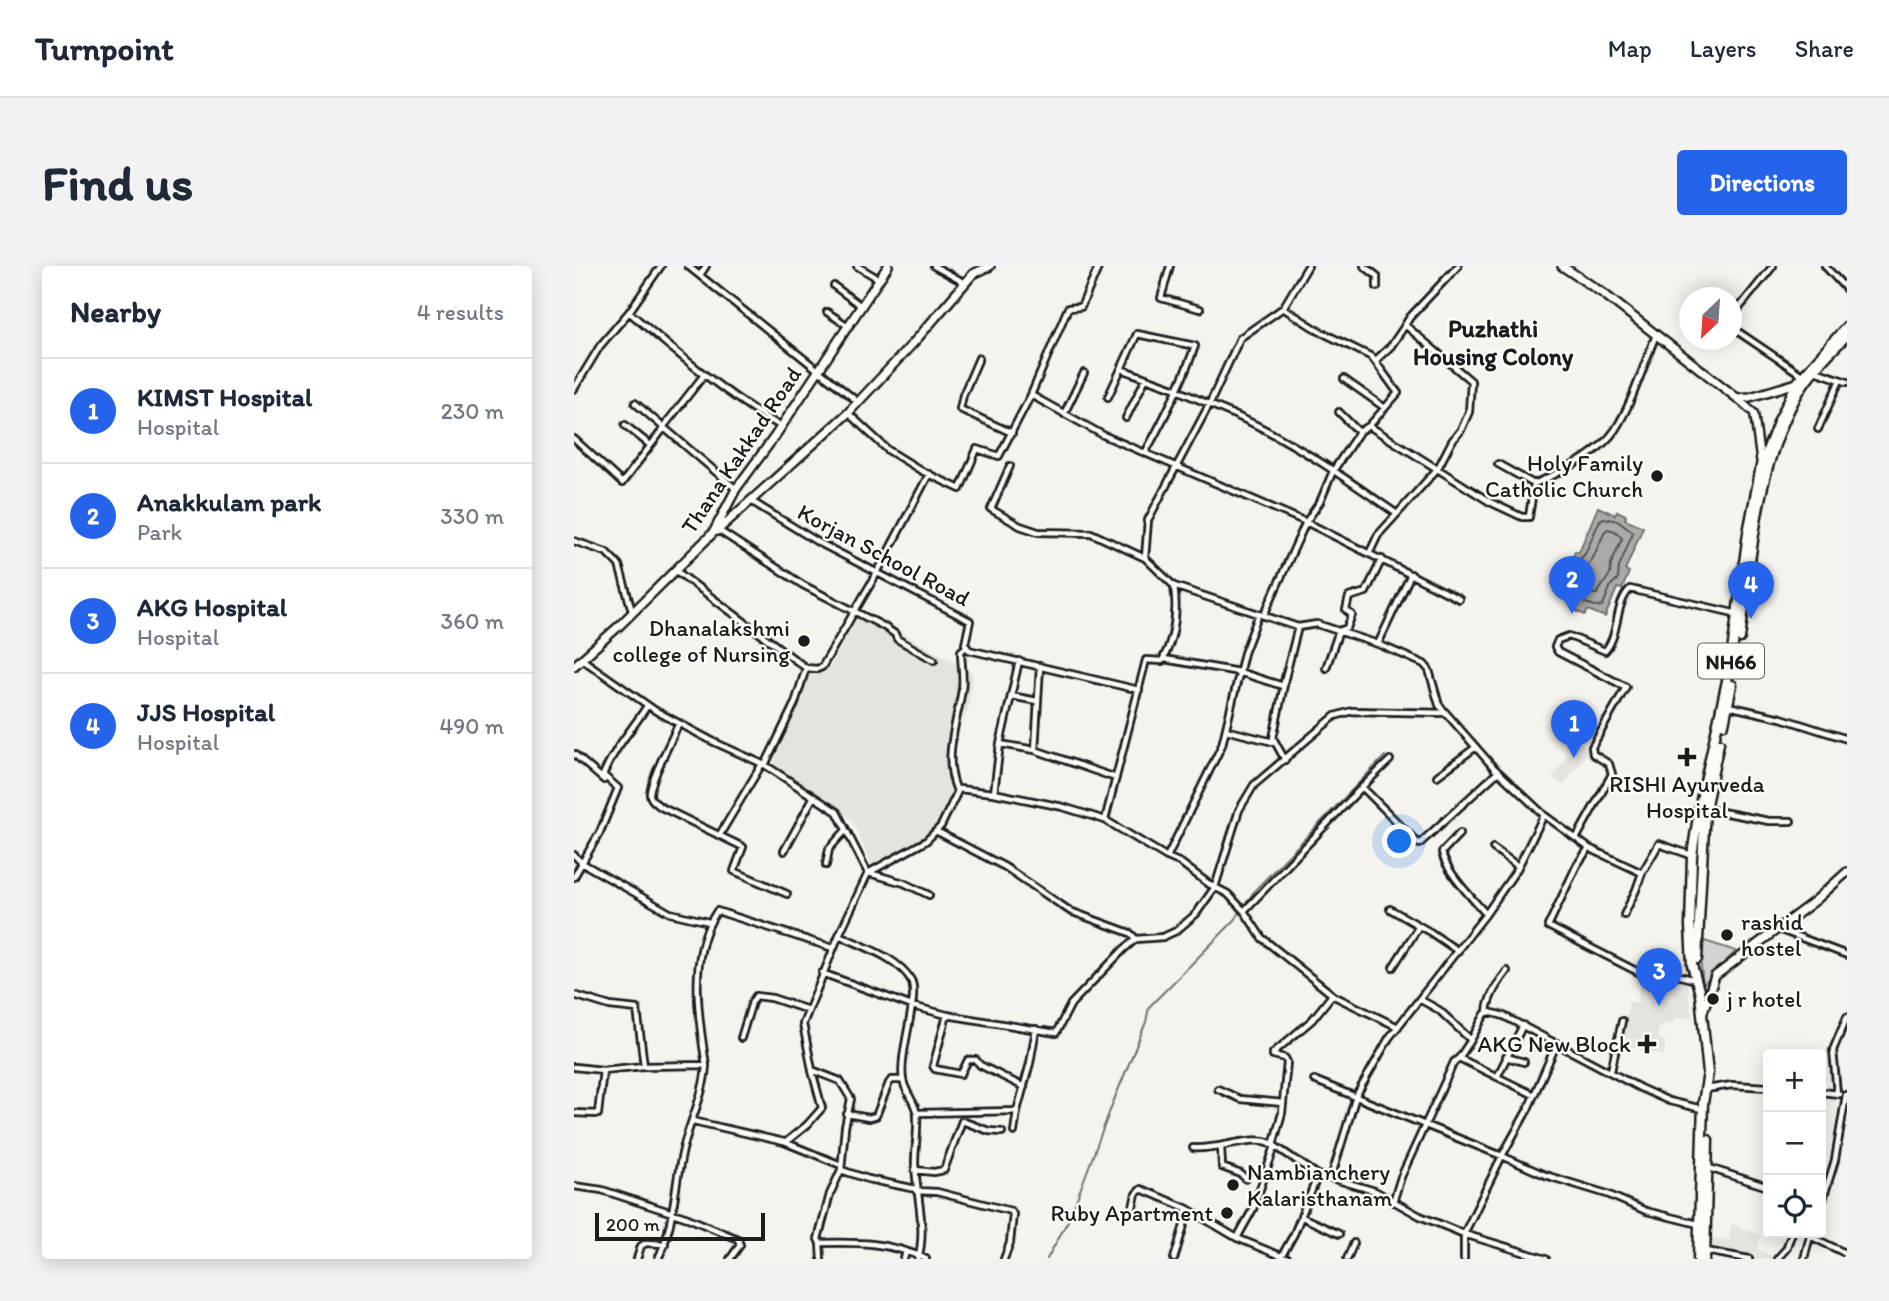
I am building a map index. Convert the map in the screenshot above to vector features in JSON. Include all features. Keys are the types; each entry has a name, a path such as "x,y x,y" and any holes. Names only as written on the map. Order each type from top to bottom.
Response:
{"highway":[{"name":"NH66","path":"1696,884 1692,856 1699,809 1730,667 1748,533 1761,466 1779,420 1802,379 1847,326"},
{"name":"NH66","path":"1698,1259 1708,1073 1696,972 1696,884 1705,809 1728,706 1766,472 1802,379 1847,335"},
{"name":"NH66","path":"1705,1099 1709,1168 1704,1224 1705,1255"}],"main road":[{"name":"Thana Kakkad Road","path":"574,666 716,531 736,489 782,426 888,266"},
{"path":"716,531 848,413 973,274 990,266"},
{"path":"1562,266 1656,334 1737,398 1750,397 1802,379"},
{"path":"1702,1015 1716,976 1847,872"}],"street":[{"path":"574,389 600,346 629,312 661,266"},
{"path":"688,266 858,402"},
{"path":"700,275 706,266"},
{"path":"857,266 879,279"},
{"path":"934,266 965,283"},
{"path":"848,413 888,450 960,489 977,449 999,456 1031,396 1068,308 1082,307 1099,266"},
{"path":"1170,266 1161,298 1200,309"},
{"path":"1145,558 1149,520 1209,405 1240,338 1283,308 1308,266"},
{"path":"1364,266 1377,276 1377,287"},
{"path":"1375,361 1391,346 1423,302 1458,266"},
{"path":"1742,304 1773,266"},
{"path":"1825,266 1847,290"},
{"path":"834,286 862,306"},
{"path":"1167,857 1222,745 1238,672 1261,615 1306,522 1320,502 1333,471 1359,432 1369,426 1398,393 1372,357 1319,331 1283,308"},
{"path":"629,312 704,375 746,406 782,426"},
{"path":"827,312 849,326"},
{"path":"1369,554 1378,535 1438,468 1469,412 1471,381 1406,324"},
{"path":"1108,397 1137,334 1195,346 1177,390 1145,453"},
{"path":"1534,484 1564,471 1613,433 1626,410 1656,334"},
{"path":"1742,335 1802,379"},
{"path":"979,358 960,409 1012,433"},
{"path":"1121,369 1256,425 1333,471 1397,514"},
{"path":"1814,370 1847,382"},
{"path":"1064,414 1084,373"},
{"path":"574,439 622,483 704,375"},
{"path":"1126,418 1146,378"},
{"path":"1344,379 1385,408"},
{"path":"1818,429 1840,380"},
{"path":"1031,396 1103,435 1306,522 1459,599"},
{"path":"1737,398 1754,413 1761,466"},
{"path":"635,403 736,489"},
{"path":"1339,412 1359,432"},
{"path":"625,425 650,445"},
{"path":"1369,426 1490,502 1522,517 1529,517 1534,484"},
{"path":"1498,464 1534,484"},
{"path":"1010,467 991,509 1020,526 1038,532 1091,533 1145,558 1174,586 1298,627 1317,624 1378,644 1424,664 1429,670 1439,705 1498,772 1544,815 1590,848 1642,873"},
{"path":"675,570 806,668 817,669 822,667 877,573 929,474"},
{"name":"Korjan School Road","path":"750,501 816,541 970,621 965,644 969,650 1139,690"},
{"path":"716,531 803,586 883,626 897,639 933,660"},
{"path":"574,541 606,552 619,565 633,612"},
{"path":"1339,631 1347,628 1352,615 1346,610 1349,597 1366,592 1382,559"},
{"path":"1378,644 1410,574"},
{"path":"1164,659 1176,617 1174,586"},
{"path":"1577,837 1612,774 1609,764 1593,754 1592,747 1626,687 1558,652 1555,647 1558,640 1569,636 1605,651 1610,645 1620,605 1630,589 1738,614"},
{"path":"1273,742 1283,683 1298,627"},
{"path":"1326,668 1339,631"},
{"path":"958,792 950,761 952,731 963,685 961,651 965,649"},
{"path":"1105,820 1146,660 1164,659 1238,672 1283,686 1283,683"},
{"path":"583,660 648,706 714,742 764,765 836,812 868,873 904,883 929,895"},
{"path":"994,793 1000,744 1018,661"},
{"path":"1035,750 1040,666"},
{"path":"719,836 764,765 795,703 806,668"},
{"path":"1011,696 1037,701"},
{"path":"574,754 604,780 603,775 618,743 648,706"},
{"path":"1728,706 1781,718 1847,738"},
{"path":"822,973 912,1006 947,1015 1056,1033 1071,1004 1136,939 1163,937 1176,931 1196,914 1215,887 1239,810 1254,786 1335,716 1352,711 1446,713"},
{"path":"679,723 650,796 661,807 743,846 734,871 787,894"},
{"path":"1226,730 1273,742 1284,760"},
{"path":"1000,744 1035,750 1116,778"},
{"path":"1437,776 1476,747"},
{"path":"1244,911 1390,760"},
{"path":"1362,787 1419,844 1498,772"},
{"path":"574,877 600,832 618,788 603,775"},
{"path":"786,1142 822,1108 803,1024 822,973 868,873 926,841 941,826 959,789 1063,807 1105,820 1181,863 1228,894 1244,911 1262,938 1332,995 1398,1027"},
{"path":"784,851 813,798"},
{"path":"1705,809 1769,821 1791,821"},
{"path":"1331,1178 1356,1097 1398,1027 1486,914 1518,866 1544,815"},
{"path":"826,865 829,849 846,830"},
{"path":"936,831 1005,867 1070,911 1130,933 1136,939"},
{"path":"1460,833 1442,852 1443,857 1459,882 1486,914"},
{"path":"1624,915 1642,873 1659,844 1692,856"},
{"path":"1493,848 1518,866"},
{"path":"1590,848 1577,865 1548,926 1640,973 1680,976 1696,972"},
{"path":"574,855 582,863 670,913 709,922"},
{"path":"1390,909 1458,951"},
{"path":"658,1259 665,1244 672,1214 682,1152 705,1076 698,961 709,922 717,911 833,948"},
{"path":"1393,967 1419,926"},
{"path":"1777,928 1847,955"},
{"path":"839,935 889,960 904,970 913,982 903,1080 917,1113 915,1170 922,1218 918,1257"},
{"path":"1393,1202 1424,1125 1454,1062 1487,1013 1494,990 1507,971"},
{"path":"574,995 610,1006 637,1009 644,1066"},
{"path":"1237,1238 1253,1209 1274,1146 1283,1103 1287,1062 1285,1058 1273,1053 1312,1020 1332,995"},
{"path":"741,1038 756,996 772,998 808,1010"},
{"path":"1421,1000 1439,1010 1471,1040"},
{"path":"1487,1013 1504,1016 1523,1025 1669,1101 1705,1099 1741,1085 1763,1087"},
{"path":"947,1015 934,1062 935,1069 961,1074 968,1060 976,1060 980,1065 1024,1087"},
{"path":"1837,1094 1833,1050 1847,1017"},
{"path":"1611,1072 1622,1021"},
{"path":"1497,1077 1523,1025"},
{"path":"1014,1132 1036,1030"},
{"path":"1464,1259 1464,1234 1558,1043"},
{"path":"1506,1057 1524,1062"},
{"path":"1459,1058 1534,1095"},
{"path":"574,1067 603,1070 706,1065"},
{"path":"574,1113 598,1114 603,1070"},
{"path":"812,1070 840,1081 851,1099 841,1168 818,1239 821,1259"},
{"path":"847,1114 869,1118 876,1116 889,1083 892,1080 903,1080"},
{"path":"1314,1080 1545,1175 1607,1194 1646,1211 1699,1224"},
{"path":"1218,1089 1240,1099 1283,1103"},
{"path":"1826,1093 1846,1095 1835,1160 1826,1189"},
{"path":"917,1113 1017,1111"},
{"path":"693,1121 786,1142 868,1179 937,1192 1011,1211 1010,1243 1004,1259"},
{"path":"915,1170 944,1170 962,1121 989,1131 1002,1132"},
{"path":"1193,1148 1270,1141 1318,1175 1375,1191 1464,1234 1546,1259"},
{"path":"1221,1147 1222,1167 1241,1174 1246,1179"},
{"path":"1709,1168 1763,1185"},
{"path":"1281,1258 1318,1175"},
{"path":"574,1186 602,1190 738,1239 740,1245 730,1259"},
{"path":"1133,1207 1136,1194 1141,1189 1186,1208 1237,1238 1289,1259"},
{"path":"1174,1259 1187,1215 1186,1208"},
{"path":"1301,1217 1339,1234"},
{"path":"1777,1259 1786,1249 1790,1238"},
{"path":"1804,1259 1810,1238"},
{"path":"1818,1238 1847,1254"},
{"path":"820,1244 871,1242 926,1259"},
{"path":"637,1259 640,1246 646,1243 665,1244"},
{"path":"1347,1259 1354,1243"},
{"path":"904,1259 906,1251"},
{"path":"1705,1255 1749,1259"}],"shaded area":[{"path":"862,610 973,673 968,709 946,753 957,795 934,829 921,842 873,868 852,820 830,802 775,768 776,749 800,702 807,672 826,674"},
{"path":"1577,742 1589,749 1564,785 1552,777"},
{"path":"1698,939 1736,951 1703,985"},
{"path":"1640,977 1687,982 1692,1017 1675,1018 1672,1023 1664,1024 1663,1028 1659,1027 1657,1039 1665,1041 1664,1055 1630,1047 1630,1040 1621,1039 1629,1002 1638,1002"},
{"path":"1732,1224 1761,1235 1757,1249 1779,1259 1743,1259 1745,1255 1740,1252 1711,1250 1712,1238 1729,1240"}],"water":[{"path":"1598,507 1615,515 1617,511 1626,515 1625,519 1643,527 1625,570 1629,572 1622,589 1617,588 1605,617 1588,610 1585,615 1576,611 1578,605 1560,597 1572,568 1569,564 1575,551 1579,552"}],"waterway":[{"path":"1243,908 1255,890 1385,756"},
{"path":"1047,1259 1070,1217 1146,1022 1149,1007 1239,913"}],"place":[{"name":"Holy Family Catholic Church","path":"1657,476"},
{"name":"Anakkulam park","path":"1572,614"},
{"name":"JJS Hospital","path":"1751,619"},
{"name":"Dhanalakshmi college of Nursing","path":"804,641"},
{"name":"RISHI Ayurveda Hospital","path":"1687,757"},
{"name":"KIMST Hospital","path":"1574,758"},
{"name":"rashid hostel","path":"1727,935"},
{"name":"j r hotel","path":"1713,999"},
{"name":"AKG Hospital","path":"1659,1006"},
{"name":"AKG New Block","path":"1647,1044"},
{"name":"Nambianchery Kalaristhanam","path":"1233,1185"},
{"name":"Ruby Apartment","path":"1227,1213"}],"district":[{"name":"Puzhathi Housing Colony","path":"1493,342"}]}
